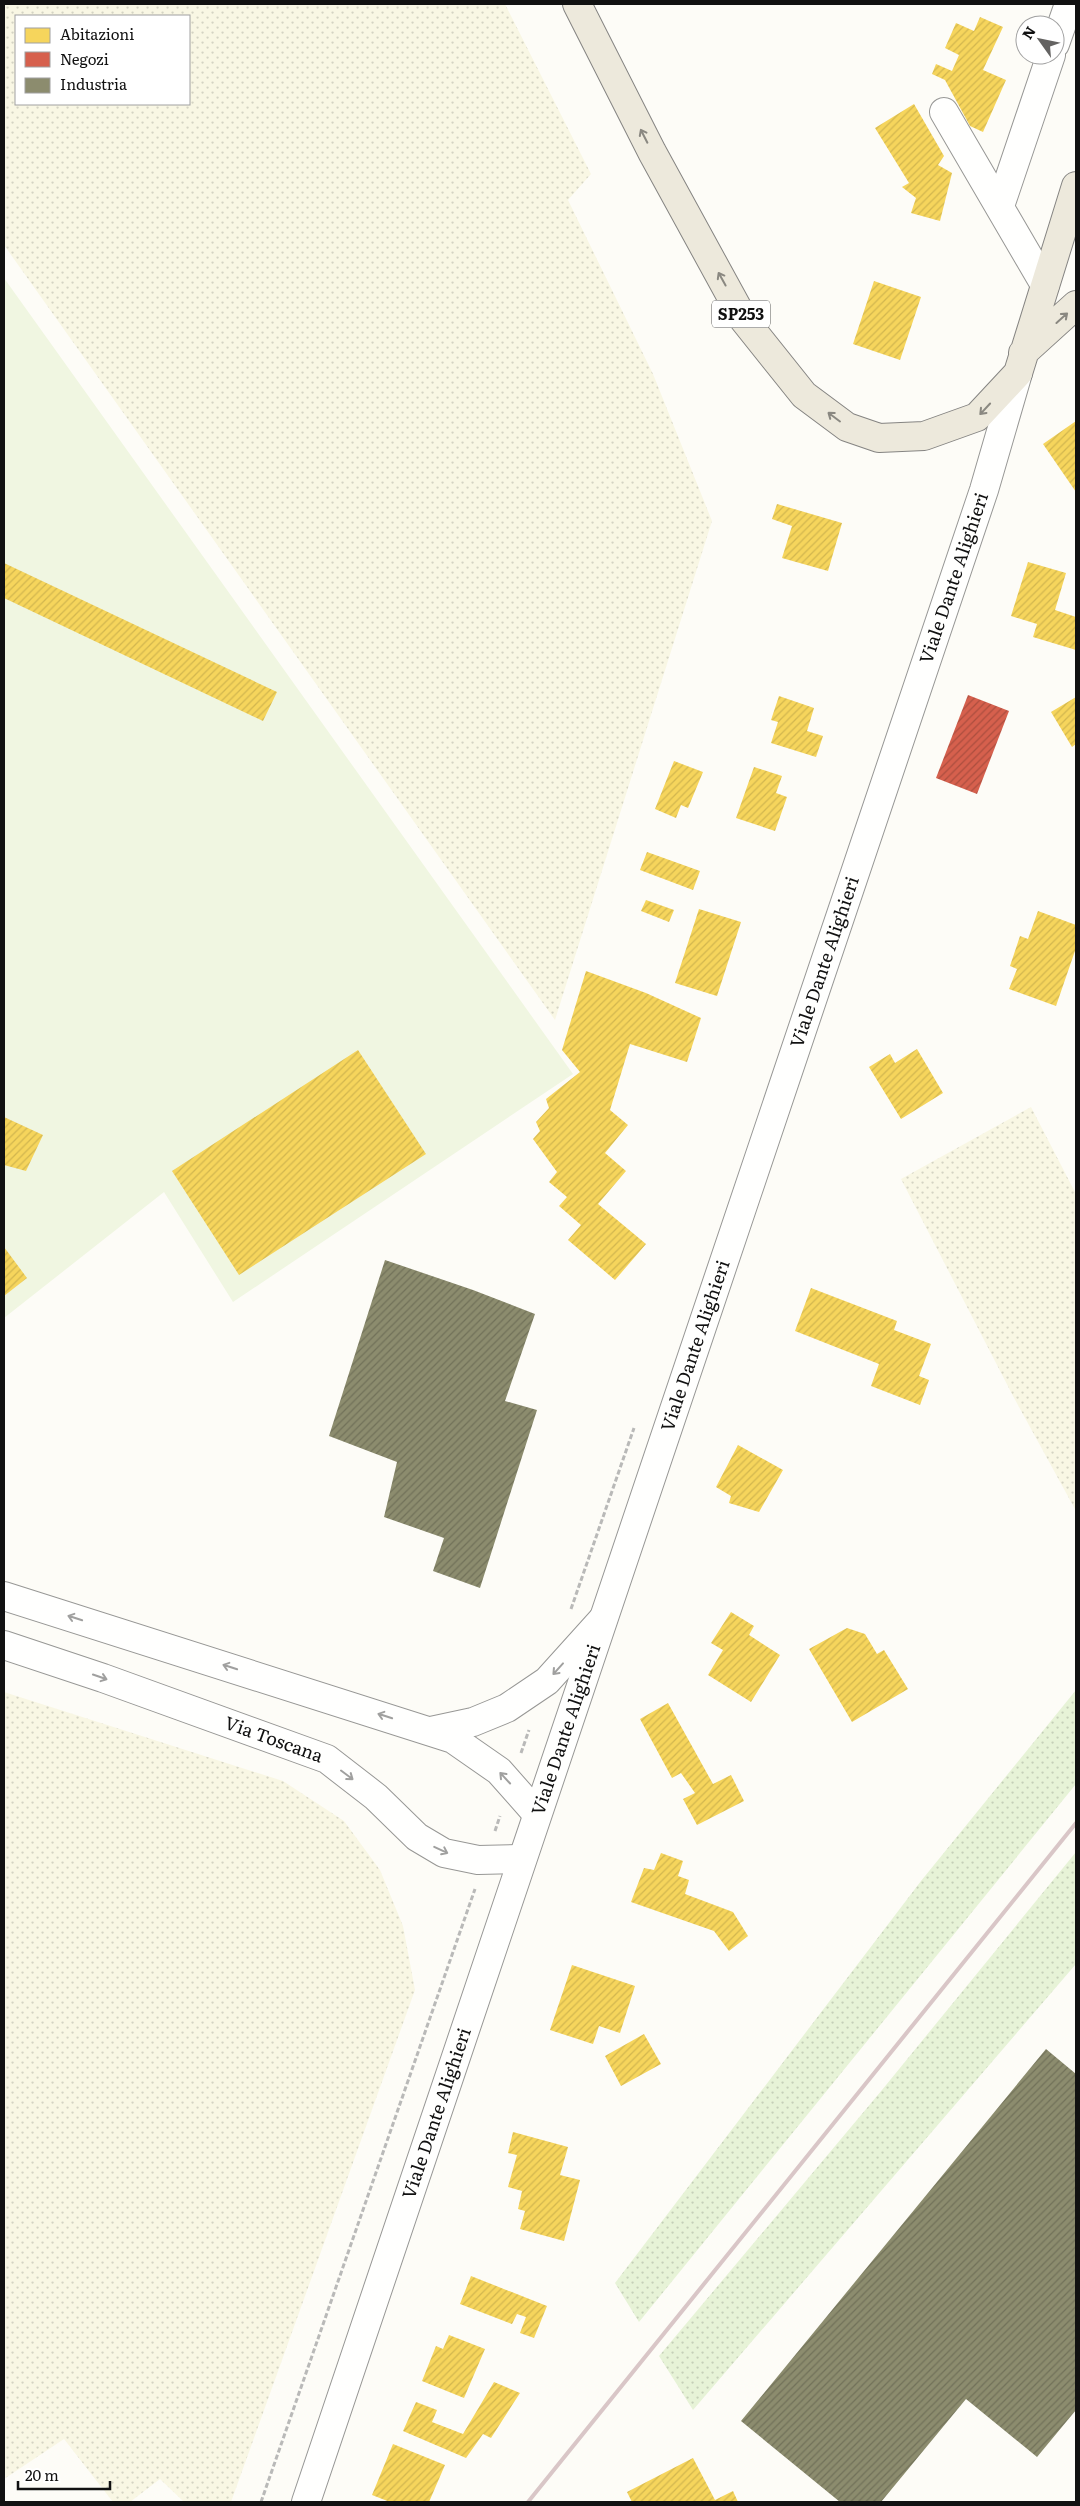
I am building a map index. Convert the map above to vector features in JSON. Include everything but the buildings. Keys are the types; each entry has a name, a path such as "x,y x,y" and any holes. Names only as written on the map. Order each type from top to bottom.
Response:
{"main road":[{"name":"SP253","path":"577,4 652,152 744,320 804,395 847,427 878,438 924,436 977,417 1020,364 1076,305"},
{"name":"Viale Dante Alighieri","path":"1020,364 1076,186"}],"street":[{"path":"1000,206 1048,65"},
{"path":"944,112 1045,285"},
{"name":"Viale Dante Alighieri","path":"306,2502 984,490 1020,364"},
{"path":"4,1596 453,1739 499,1771 537,1814"},
{"path":"431,1732 473,1722 507,1708 547,1681 602,1620"},
{"name":"Via Toscana","path":"4,1645 103,1678 327,1759 376,1797 417,1837 444,1853 478,1860 522,1859"}],"shaded area":[{"path":"4,4 505,4 591,174 568,200 653,374 712,521 555,1020 4,245"},
{"path":"1031,1107 1076,1194 1076,1511 1013,1396 901,1179"},
{"path":"4,1692 283,1781 344,1821 380,1870 403,1926 415,1990 231,2502 184,2502 160,2479 130,2502 113,2502 64,2439 4,2479"}],"green space":[{"path":"4,278 573,1074 233,1302 164,1192 4,1318"},
{"path":"1076,1690 1076,1784 639,2322 615,2283 921,1881"},
{"path":"1076,1852 1076,1964 693,2410 659,2356 882,2090"}],"railway":[{"path":"528,2502 1076,1823"}]}
